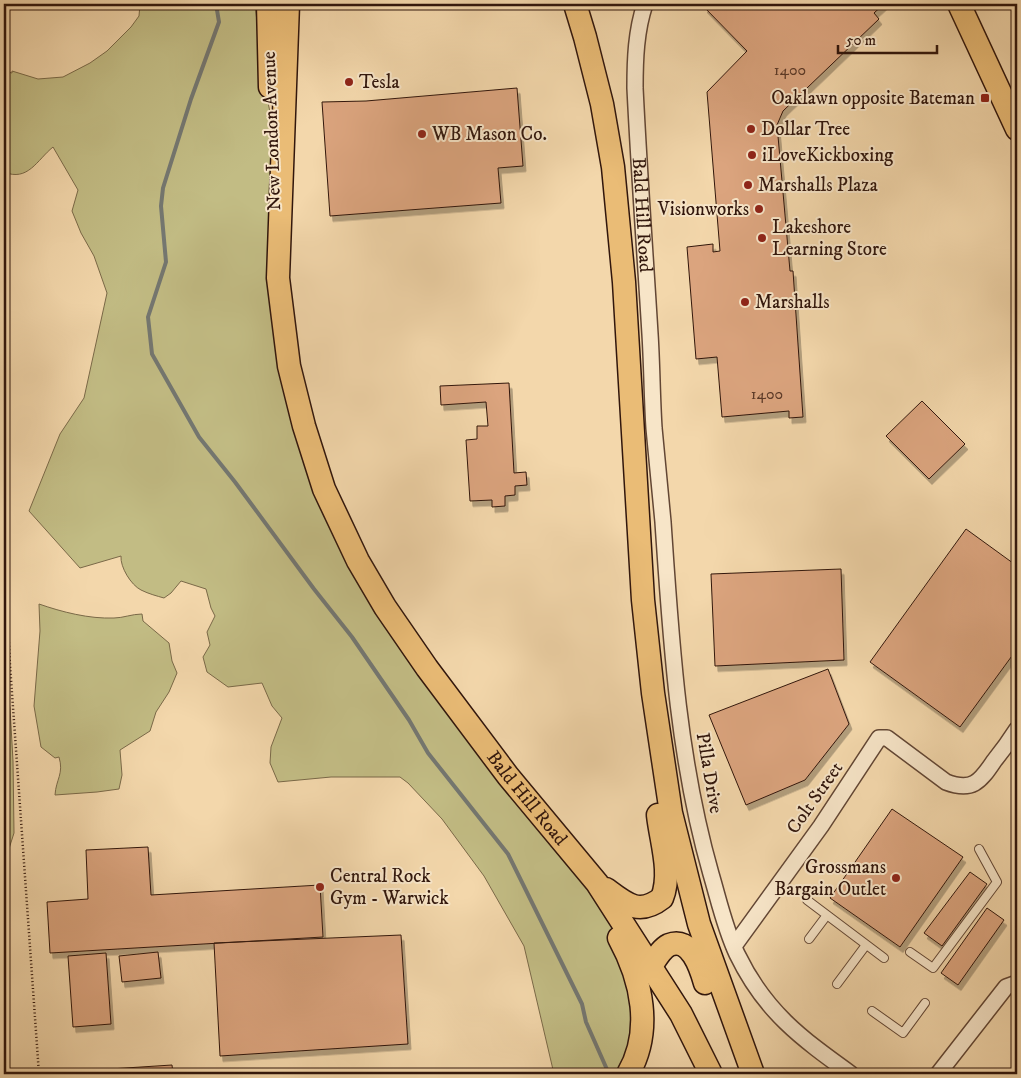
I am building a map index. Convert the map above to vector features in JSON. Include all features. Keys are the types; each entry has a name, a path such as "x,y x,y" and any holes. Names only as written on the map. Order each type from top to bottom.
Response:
{"main road":[{"path":"255,4 272,150"},
{"name":"New London Avenue","path":"268,4 272,150 278,258"},
{"path":"278,258 288,4"},
{"path":"570,4 585,37"},
{"path":"574,4 585,37 602,104 613,167 624,282 643,429"},
{"path":"959,4 1015,116"},
{"name":"Bald Hill Road","path":"278,258 279,288 289,366 304,426 324,489 358,562 427,668 508,776 597,883 680,1014 711,1074"},
{"name":"Bald Hill Road","path":"643,429 643,600 653,693 671,813 699,924 753,1074"},
{"path":"597,883 636,907 651,906 662,898 665,891 665,858 659,826 646,682 643,600"},
{"path":"578,860 628,956 638,985 642,1008 642,1034 628,1074"},
{"path":"651,966 668,946 681,945 690,951 702,973 716,1015 749,1074"}],"street":[{"name":"Bald Hill Road","path":"643,429 635,65 638,31 645,4"},
{"name":"Pilla Drive","path":"643,429 678,712 690,788 702,842 724,920 734,946 760,993 780,1018 803,1039 851,1074"},
{"name":"Colt Street","path":"734,946 820,826 879,738 887,738 946,782 956,786 967,786 983,778 1017,729"},
{"path":"938,1074 982,1016 1006,988 1014,984"}],"lane":[{"path":"910,952 933,968 997,882 979,849"},
{"path":"807,900 884,958"},
{"path":"809,939 827,915"},
{"path":"837,984 866,945"},
{"path":"872,1011 903,1033 925,1003"}],"path":[{"path":"4,548 10,665 39,1074"}],"shaded area":[{"path":"140,4 255,4 264,83 271,117 287,355 363,570 579,860 631,959 643,1009 628,1074 554,1074 524,946 484,876 442,819 408,783 400,777 331,777 278,782 270,763 271,747 282,718 272,706 262,683 228,687 207,672 203,657 210,645 207,632 215,616 206,589 181,581 164,598 147,593 137,588 130,580 122,565 121,556 80,568 29,511 60,434 84,398 107,293 94,256 81,233 72,211 78,190 53,147 26,172 12,174 4,172 4,71 12,73 12,71 38,79 63,77 90,63 107,51 131,27 139,16"},
{"path":"39,604 66,612 105,618 142,614 143,621 169,643 172,661 177,673 169,692 156,712 150,731 120,750 122,775 119,789 55,795 61,768 59,757 55,758 41,747 34,706 40,631"},
{"path":"4,679 10,708 14,833 6,858 4,858"}],"building":[{"name":"Marshalls Plaza","path":"707,4 884,4 874,13 879,19 783,111 777,125 790,271 793,271 803,417 789,418 789,411 722,417 717,357 696,359 687,247 713,244 713,252 720,251 707,92 747,51 704,7"},
{"name":"WB Mason Co.","path":"517,88 523,166 498,168 501,203 330,216 322,102 366,101"},
{"path":"509,383 514,473 526,472 527,485 515,486 515,495 505,496 505,506 492,507 492,500 470,501 466,440 477,439 477,426 488,426 486,402 441,405 440,386"},
{"path":"922,401 965,444 929,479 886,436"},
{"path":"966,529 1017,566 1017,649 960,727 870,662"},
{"path":"841,569 844,660 715,666 711,574"},
{"path":"828,669 849,724 805,780 746,805 709,715"},
{"name":"Grossmans Bargain Outlet","path":"892,809 963,857 900,947 830,898"},
{"path":"148,847 151,895 320,885 323,937 50,953 47,902 88,899 86,850"},
{"path":"970,872 987,884 942,946 924,933"},
{"path":"987,908 1004,920 958,985 941,973"},
{"path":"401,935 408,1044 220,1056 214,943"},
{"path":"158,952 161,978 122,982 119,956"},
{"path":"106,953 111,1024 73,1027 68,956"},
{"path":"172,1065 173,1074 79,1074 79,1071"}],"waterway":[{"path":"216,4 219,22 191,99 163,188 161,206 166,262 148,317 152,354 199,437 352,637 409,720 428,753 508,854 582,1004 586,1022 609,1074"}],"place":[{"name":"Tesla","path":"349,82"},
{"name":"Oaklawn opposite Bateman","path":"985,98"},
{"name":"Dollar Tree","path":"751,129"},
{"name":"WB Mason Co.","path":"422,134"},
{"name":"iLoveKickboxing","path":"752,155"},
{"name":"Marshalls Plaza","path":"748,185"},
{"name":"Visionworks","path":"759,209"},
{"name":"Lakeshore Learning Store","path":"762,238"},
{"name":"Marshalls","path":"745,302"},
{"name":"Grossmans Bargain Outlet","path":"896,878"},
{"name":"Central Rock Gym - Warwick","path":"320,887"}]}
